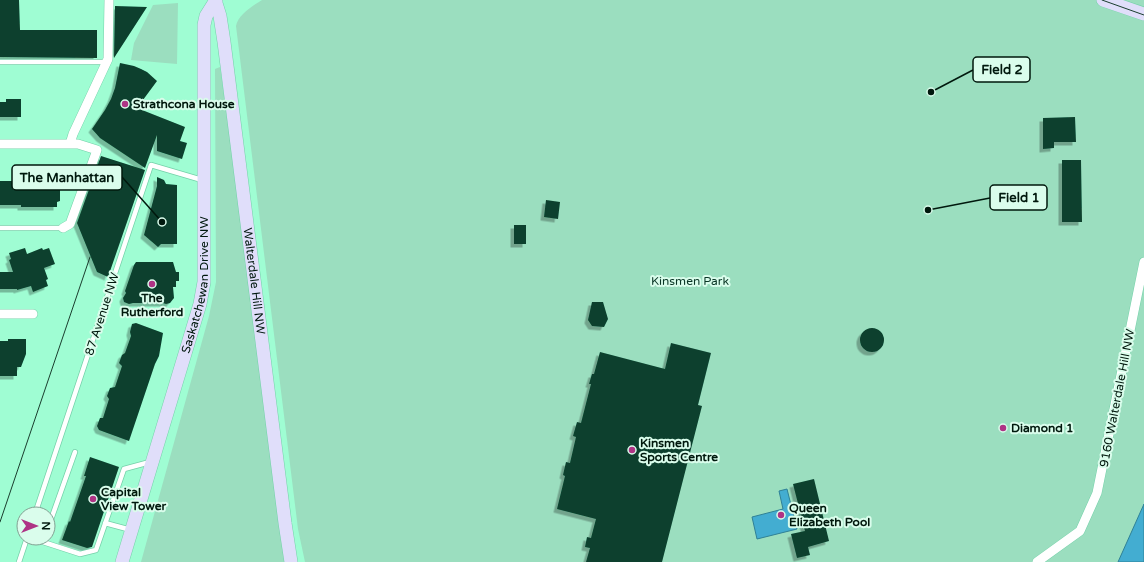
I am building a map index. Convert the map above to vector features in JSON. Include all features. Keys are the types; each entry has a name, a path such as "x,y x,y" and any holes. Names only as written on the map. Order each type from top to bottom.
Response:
{"main road":[{"name":"Saskatchewan Drive NW","path":"122,562 202,292 204,268 204,25 206,16 215,0"},
{"name":"Walterdale Hill NW","path":"215,0 222,28 291,562"},
{"path":"1103,0 1144,14"}],"street":[{"path":"70,144 78,122 108,59 109,0"},
{"path":"0,144 78,144 97,150 70,224 63,228"},
{"name":"9160 Walterdale Hill NW","path":"1037,562 1080,531 1094,502 1100,482 1144,262"},
{"path":"0,314 33,314"}],"lane":[{"path":"0,62 107,62"},
{"name":"87 Avenue NW","path":"38,506 152,165 204,180"},
{"path":"0,228 63,228"},
{"path":"56,506 75,452"},
{"path":"55,546 80,554 96,550 124,470 152,462"},
{"path":"106,523 132,530"},
{"path":"19,562 24,546"}],"green space":[{"name":"Kinsmen Park","path":"262,0 1144,0 1144,504 1119,562 305,562 298,529 236,26 242,15"},
{"path":"178,3 177,64 131,60 134,43 153,5"},
{"path":"220,67 289,562 141,562 209,316 216,282 215,69"}],"water":[{"path":"787,489 797,529 757,539 752,517 783,509 779,491"},
{"path":"1144,504 1144,562 1118,562"}],"building":[{"path":"0,0 19,0 20,30 97,30 97,58 0,57"},
{"path":"115,6 147,7 114,58"},
{"path":"120,63 141,69 157,81 137,108 185,127 180,141 187,143 182,159 157,151 157,135 145,168 100,138 92,129 111,99 115,88"},
{"path":"6,99 21,99 21,117 0,117 0,102 6,102"},
{"path":"1075,117 1076,142 1054,142 1054,148 1043,149 1043,118"},
{"path":"101,156 145,170 108,277 97,272 77,223"},
{"path":"1062,160 1081,160 1082,222 1062,222"},
{"path":"21,172 58,172 58,179 60,179 60,201 57,202 57,207 21,207 21,205 0,205 0,181 19,181 19,179 21,179"},
{"path":"157,177 164,180 166,184 177,185 177,244 161,244 158,247 144,235 157,186"},
{"path":"546,200 560,202 558,219 544,217"},
{"path":"514,225 526,225 526,244 514,244"},
{"path":"25,248 27,254 42,248 43,250 49,248 55,264 44,268 48,279 46,280 48,286 33,292 31,286 17,290 0,289 0,272 13,272 9,260 11,259 9,253"},
{"name":"The Rutherford","path":"136,262 173,262 176,272 179,272 179,281 176,281 176,287 173,287 174,298 170,303 129,304 124,302 123,298 126,293 125,291"},
{"path":"592,302 603,302 608,319 604,327 592,326 588,320"},
{"path":"136,323 163,333 159,356 129,441 99,430 97,426 100,418 103,418 109,399 107,396 110,388 115,387 122,366 119,363 122,355 125,353 131,336 130,332 132,324"},
{"path":"872,328 877,329 883,335 883,345 877,351 872,352 867,351 861,345 860,340 861,335 867,329"},
{"path":"8,339 26,339 26,354 21,367 17,367 17,376 0,376 0,341 8,341"},
{"name":"Kinsmen Sports Centre","path":"671,343 711,353 698,405 702,406 662,562 586,562 590,548 585,547 587,537 591,538 596,519 557,509 565,476 563,475 566,462 570,463 576,437 573,436 577,422 581,423 591,384 589,384 592,374 594,374 600,352 665,369"},
{"name":"Capital View Tower","path":"90,457 119,467 92,547 87,548 62,540 86,476 84,476"},
{"path":"814,479 829,541 808,547 810,555 797,558 791,534 805,531 793,484"}],"tram line":[{"path":"1102,0 1144,15"},
{"path":"0,522 90,257"}],"place":[{"name":"Field 2","path":"931,92"},
{"name":"Strathcona House","path":"125,104"},
{"name":"Field 1","path":"928,210"},
{"name":"The Manhattan","path":"162,222"},
{"name":"The Rutherford","path":"152,284"},
{"name":"Diamond 1","path":"1003,428"},
{"name":"Kinsmen Sports Centre","path":"632,450"},
{"name":"Capital View Tower","path":"93,499"},
{"name":"Queen Elizabeth Pool","path":"781,515"}]}
